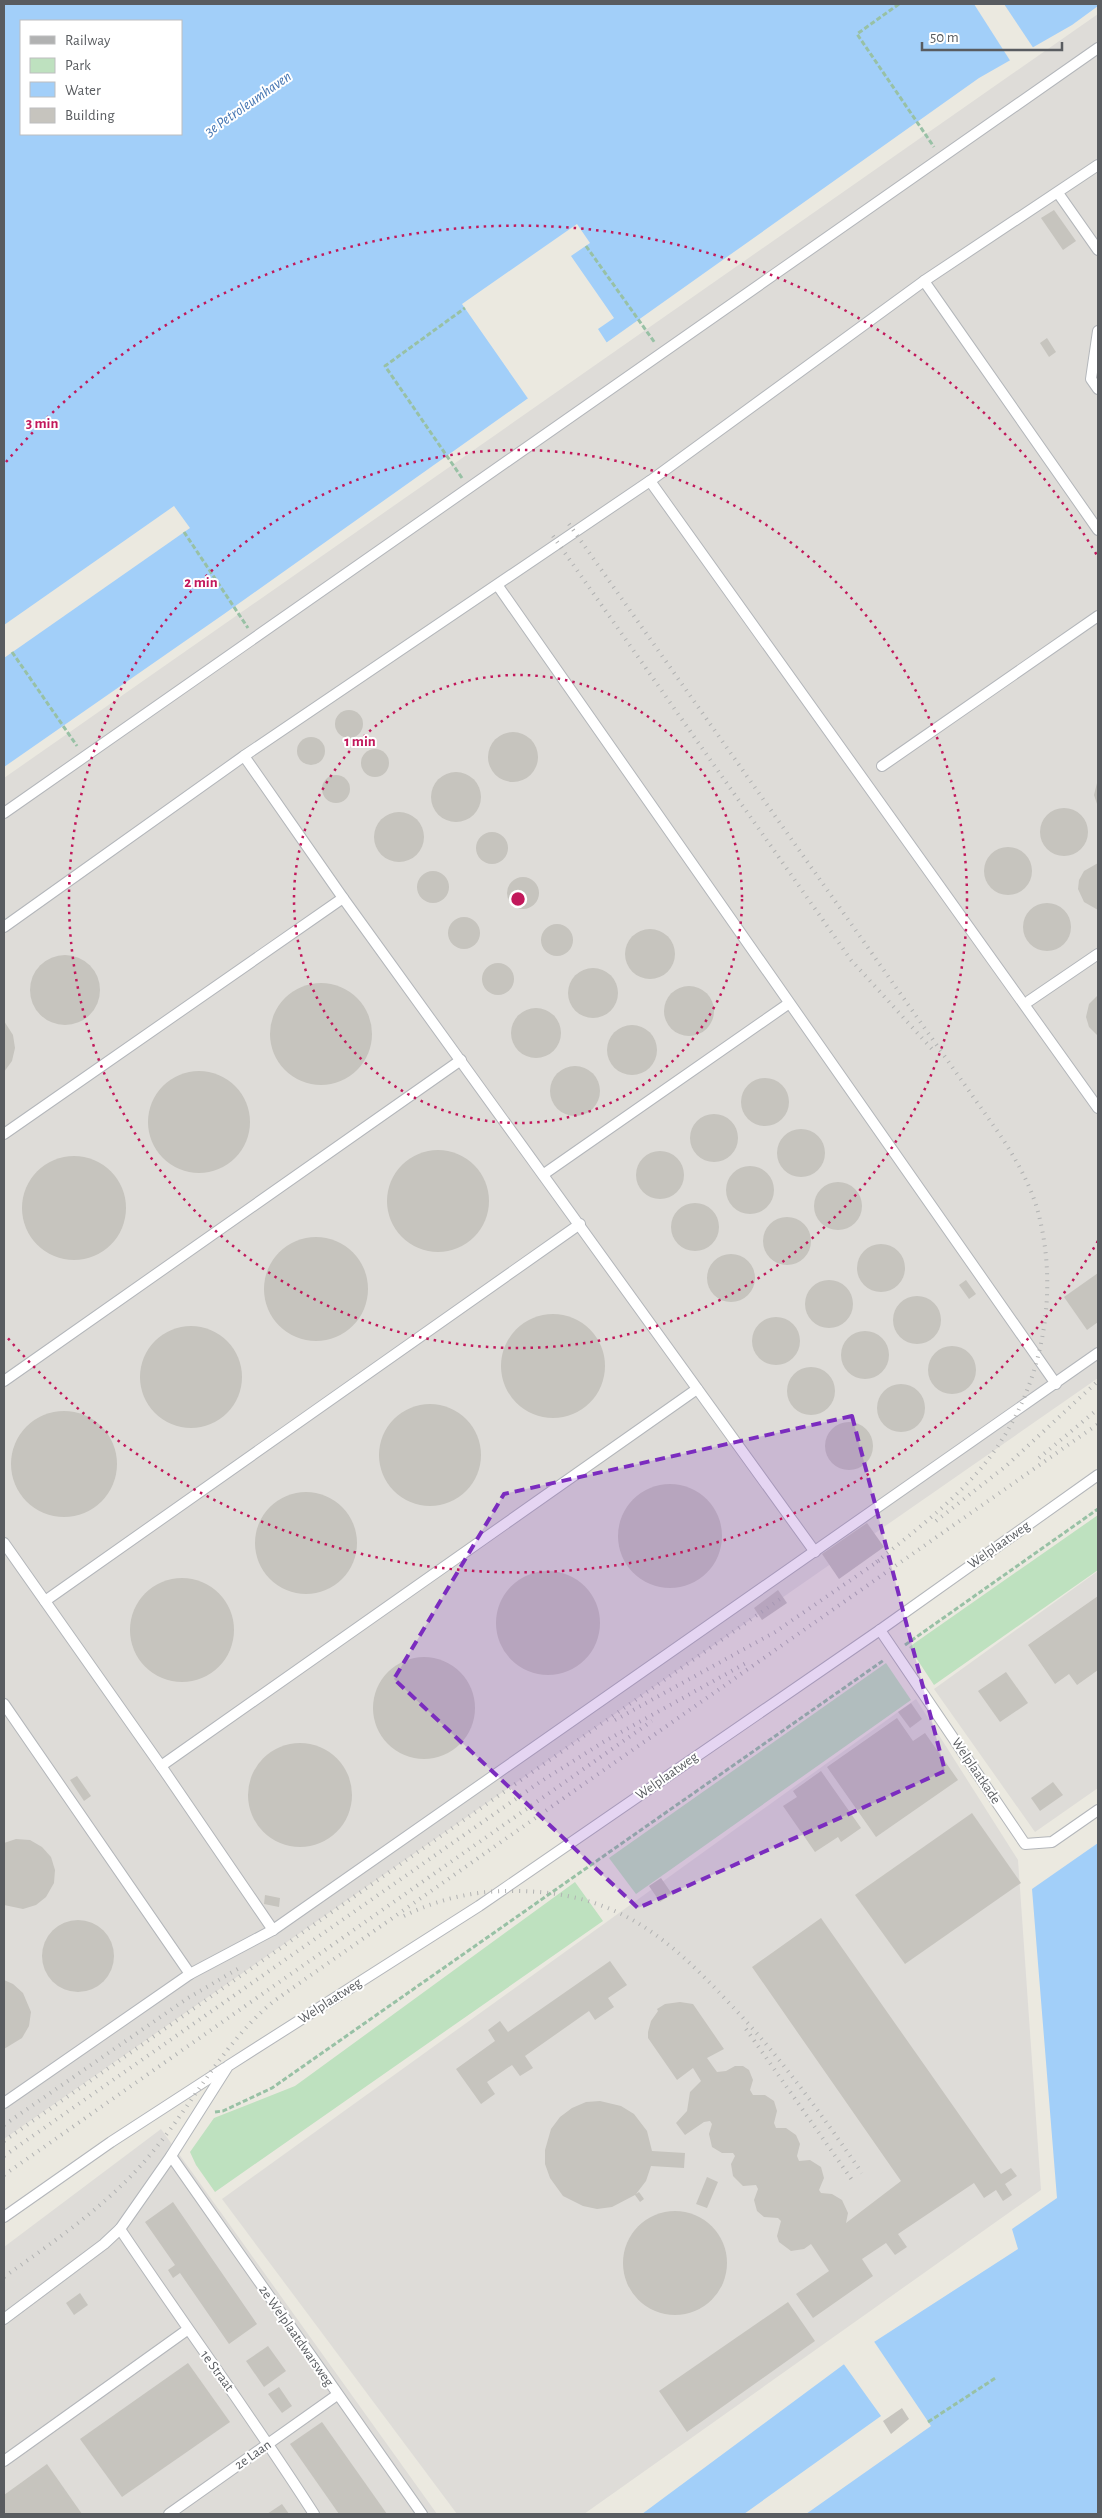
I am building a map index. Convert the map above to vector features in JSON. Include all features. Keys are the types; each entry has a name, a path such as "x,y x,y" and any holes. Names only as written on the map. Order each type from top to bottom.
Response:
{"lane":[{"path":"4,814 255,639 468,486 1098,48"},
{"path":"4,927 244,756 498,586 650,481 924,281 1098,165"},
{"path":"1058,193 1098,250"},
{"path":"924,281 1098,530"},
{"path":"1098,331 1091,378 1098,388"},
{"path":"650,481 1098,1108"},
{"path":"498,586 788,1004 1056,1384"},
{"path":"882,766 1098,616"},
{"path":"244,756 343,898 462,1060 815,1552"},
{"path":"4,1134 343,898"},
{"path":"1029,1001 1098,954"},
{"path":"544,1174 788,1004"},
{"path":"4,1381 462,1060"},
{"path":"45,1601 580,1224"},
{"path":"4,2103 190,1974 273,1930 1098,1353"},
{"path":"161,1766 697,1389"},
{"name":"Welplaatweg","path":"4,2217 111,2142 478,1906 880,1630 1098,1475"},
{"path":"4,1543 161,1766 273,1930"},
{"name":"Welplaatkade","path":"880,1630 1025,1844 1052,1842 1098,1810"},
{"path":"4,1704 190,1974"},
{"name":"Welplaatweg","path":"4,2319 104,2244 120,2229 171,2156 228,2066"},
{"name":"2e Welplaatdwarsweg","path":"171,2156 422,2514"},
{"name":"1e Straat","path":"120,2229 188,2330 269,2444 314,2514"},
{"path":"4,2461 188,2330"},
{"name":"2e Laan","path":"169,2514 337,2395"}],"path":[{"path":"899,4 857,34 941,157"},
{"path":"586,246 655,344"},
{"path":"465,308 385,366 468,486"},
{"path":"184,532 255,639"},
{"path":"12,652 85,757"},
{"path":"197,2115 223,2111 272,2088 1098,1509"},
{"path":"928,2422 997,2377"}],"highlighted area":[{"path":"852,1416 945,1771 638,1908 394,1679 504,1494"}],"shaded area":[{"path":"1098,14 1098,1378 4,2139 4,778"},
{"path":"1098,1571 1098,1788 1035,1832 934,1689"},
{"path":"916,1699 1018,1860 1041,2190 584,2514 457,2514 222,2199"},
{"path":"161,2129 437,2514 4,2514 4,2247"}],"green space":[{"path":"1098,1515 1098,1570 934,1685 909,1647"},
{"path":"886,1663 911,1700 636,1894 609,1858"},
{"path":"575,1882 603,1921 215,2192 196,2165 190,2152 214,2118 295,2086"}],"water":[{"name":"3e Petroleumhaven","path":"4,4 1098,4 1098,6 1072,25 979,78 224,614 4,767"},
{"path":"1098,1843 1098,2514 642,2514 874,2342 1018,2249 1012,2229 1057,2198 1032,1889"}],"pier":[{"path":"974,4 1004,4 1034,49 1011,62"},
{"path":"577,224 590,243 571,256 614,318 598,329 607,343 529,400 462,304"},
{"path":"174,506 190,528 4,658 4,625"},
{"path":"873,2340 931,2426 806,2514 744,2514 881,2416 843,2363"}],"building":[{"path":"1054,210 1076,241 1063,250 1041,218"},
{"path":"1047,338 1056,352 1049,357 1040,343"},
{"path":"349,710 359,714 363,724 359,734 349,738 339,734 335,724 339,714"},
{"path":"513,732 527,736 534,743 538,757 534,771 527,778 513,782 499,778 492,771 488,757 492,743 499,736"},
{"path":"311,737 321,741 325,751 321,761 311,765 301,761 297,751 301,741"},
{"path":"375,749 385,753 389,763 385,773 375,777 365,773 361,763 365,753"},
{"path":"456,772 470,776 477,783 481,797 477,811 470,818 456,822 442,818 435,811 431,797 435,783 442,776"},
{"path":"336,775 346,779 350,789 346,799 336,803 326,799 322,789 326,779"},
{"path":"1098,779 1098,807 1094,795"},
{"path":"1064,808 1073,810 1081,815 1086,823 1088,832 1086,841 1081,849 1073,854 1064,856 1055,854 1047,849 1042,841 1040,832 1042,823 1047,815 1055,810"},
{"path":"399,812 413,816 420,823 424,837 420,851 413,858 399,862 385,858 378,851 374,837 378,823 385,816"},
{"path":"492,832 498,833 503,837 507,842 507,854 503,859 498,863 492,864 486,863 481,859 477,854 476,848 477,842 481,837 486,833"},
{"path":"1008,847 1017,849 1025,854 1030,862 1032,871 1030,880 1025,888 1017,893 1008,895 999,893 991,888 986,880 984,871 986,862 991,854 999,849"},
{"path":"1098,863 1098,910 1084,902 1078,889 1079,880 1084,871"},
{"path":"433,871 439,872 444,876 448,881 448,893 444,898 439,902 433,903 427,902 422,898 418,893 417,887 418,881 422,876 427,872"},
{"path":"523,877 529,878 534,882 538,887 538,899 534,904 529,908 523,909 517,908 512,904 508,899 507,893 508,887 512,882 517,878"},
{"path":"1047,903 1056,905 1064,910 1069,918 1071,927 1069,936 1064,944 1056,949 1047,951 1038,949 1030,944 1025,936 1023,927 1025,918 1030,910 1038,905"},
{"path":"464,917 470,918 475,922 479,927 479,939 475,944 470,948 464,949 458,948 453,944 449,939 448,933 449,927 453,922 458,918"},
{"path":"557,924 563,925 568,929 572,934 572,946 568,951 563,955 557,956 551,955 546,951 542,946 541,940 542,934 546,929 551,925"},
{"path":"650,929 664,933 671,940 675,954 671,968 664,975 650,979 636,975 629,968 625,954 629,940 636,933"},
{"path":"65,955 78,958 90,965 97,977 100,990 97,1003 90,1015 78,1022 65,1025 52,1022 40,1015 33,1003 30,990 33,977 40,965 52,958"},
{"path":"498,963 504,964 509,968 513,973 513,985 509,990 504,994 498,995 492,994 487,990 483,985 482,979 483,973 487,968 492,964"},
{"path":"593,968 607,972 614,979 618,993 614,1007 607,1014 593,1018 579,1014 572,1007 568,993 572,979 579,972"},
{"path":"321,983 340,987 357,998 368,1015 372,1034 368,1053 357,1070 340,1081 321,1085 302,1081 285,1070 274,1053 270,1034 274,1015 285,998 302,987"},
{"path":"689,986 703,990 710,997 714,1011 710,1025 703,1032 689,1036 675,1032 668,1025 664,1011 668,997 675,990"},
{"path":"1098,995 1098,1036 1089,1027 1086,1017 1089,1004"},
{"path":"536,1008 554,1015 561,1033 554,1051 536,1058 518,1051 511,1033 518,1015"},
{"path":"4,1021 13,1035 15,1048 12,1061 4,1072"},
{"path":"632,1025 646,1029 653,1036 657,1050 653,1064 646,1071 632,1075 618,1071 611,1064 607,1050 611,1036 618,1029"},
{"path":"575,1066 593,1073 600,1091 593,1109 575,1116 557,1109 550,1091 557,1073"},
{"path":"199,1071 219,1075 235,1086 246,1102 250,1122 246,1142 235,1158 219,1169 199,1173 179,1169 163,1158 152,1142 148,1122 152,1102 163,1086 179,1075"},
{"path":"765,1078 774,1080 782,1085 787,1093 789,1102 787,1111 782,1119 774,1124 765,1126 756,1124 748,1119 743,1111 741,1102 743,1093 748,1085 756,1080"},
{"path":"714,1114 723,1116 731,1121 736,1129 738,1138 736,1147 731,1155 723,1160 714,1162 705,1160 697,1155 692,1147 690,1138 692,1129 697,1121 705,1116"},
{"path":"801,1129 810,1131 818,1136 823,1144 825,1153 823,1162 818,1170 810,1175 801,1177 792,1175 784,1170 779,1162 777,1153 779,1144 784,1136 792,1131"},
{"path":"438,1150 457,1154 474,1165 485,1182 489,1201 485,1220 474,1237 457,1248 438,1252 419,1248 402,1237 391,1220 387,1201 391,1182 402,1165 419,1154"},
{"path":"660,1151 669,1153 677,1158 682,1166 684,1175 682,1184 677,1192 669,1197 660,1199 651,1197 643,1192 638,1184 636,1175 638,1166 643,1158 651,1153"},
{"path":"74,1156 94,1160 103,1165 117,1179 122,1188 126,1208 122,1228 117,1237 103,1251 94,1256 74,1260 54,1256 45,1251 31,1237 26,1228 22,1208 26,1188 31,1179 45,1165 54,1160"},
{"path":"750,1166 759,1168 767,1173 772,1181 774,1190 772,1199 767,1207 759,1212 750,1214 741,1212 733,1207 728,1199 726,1190 728,1181 733,1173 741,1168"},
{"path":"838,1182 847,1184 855,1189 860,1197 862,1206 860,1215 855,1223 847,1228 838,1230 829,1228 821,1223 816,1215 814,1206 816,1197 821,1189 829,1184"},
{"path":"695,1203 704,1205 712,1210 717,1218 719,1227 717,1236 712,1244 704,1249 695,1251 686,1249 678,1244 673,1236 671,1227 673,1218 678,1210 686,1205"},
{"path":"787,1217 796,1219 804,1224 809,1232 811,1241 809,1250 804,1258 796,1263 787,1265 778,1263 770,1258 765,1250 763,1241 765,1232 770,1224 778,1219"},
{"path":"316,1237 336,1241 345,1246 359,1260 364,1269 368,1289 364,1309 359,1318 345,1332 336,1337 316,1341 296,1337 287,1332 273,1318 268,1309 264,1289 268,1269 273,1260 287,1246 296,1241"},
{"path":"881,1244 890,1246 898,1251 903,1259 905,1268 903,1277 898,1285 890,1290 881,1292 872,1290 864,1285 859,1277 857,1268 859,1259 864,1251 872,1246"},
{"path":"731,1254 740,1256 748,1261 753,1269 755,1278 753,1287 748,1295 740,1300 731,1302 722,1300 714,1295 709,1287 707,1278 709,1269 714,1261 722,1256"},
{"path":"1098,1273 1098,1322 1087,1330 1064,1297"},
{"path":"829,1280 838,1282 846,1287 851,1295 853,1304 851,1313 846,1321 838,1326 829,1328 820,1326 812,1321 807,1313 805,1304 807,1295 812,1287 820,1282"},
{"path":"966,1280 976,1294 969,1299 959,1285"},
{"path":"917,1296 926,1298 934,1303 939,1311 941,1320 939,1329 934,1337 926,1342 917,1344 908,1342 900,1337 895,1329 893,1320 895,1311 900,1303 908,1298"},
{"path":"553,1314 573,1318 590,1329 601,1346 605,1366 601,1386 590,1403 573,1414 553,1418 533,1414 516,1403 505,1386 501,1366 505,1346 516,1329 533,1318"},
{"path":"776,1317 785,1319 793,1324 798,1332 800,1341 798,1350 793,1358 785,1363 776,1365 767,1363 759,1358 754,1350 752,1341 754,1332 759,1324 767,1319"},
{"path":"191,1326 211,1329 220,1334 234,1348 239,1357 242,1377 239,1397 234,1406 220,1420 211,1425 191,1428 171,1425 162,1420 148,1406 143,1397 140,1377 143,1357 148,1348 162,1334 171,1329"},
{"path":"865,1331 874,1333 882,1338 887,1346 889,1355 887,1364 882,1372 874,1377 865,1379 856,1377 848,1372 843,1364 841,1355 843,1346 848,1338 856,1333"},
{"path":"952,1346 961,1348 969,1353 974,1361 976,1370 974,1379 969,1387 961,1392 952,1394 943,1392 935,1387 930,1379 928,1370 930,1361 935,1353 943,1348"},
{"path":"811,1367 820,1369 828,1374 833,1382 835,1391 833,1400 828,1408 820,1413 811,1415 802,1413 794,1408 789,1400 787,1391 789,1382 794,1374 802,1369"},
{"path":"901,1384 910,1386 918,1391 923,1399 925,1408 923,1417 918,1425 910,1430 901,1432 892,1430 884,1425 879,1417 877,1408 879,1399 884,1391 892,1386"},
{"path":"430,1404 449,1408 466,1419 477,1436 481,1455 477,1474 466,1491 449,1502 430,1506 411,1502 394,1491 383,1474 379,1455 383,1436 394,1419 411,1408"},
{"path":"64,1411 84,1415 101,1427 113,1444 117,1464 113,1484 101,1501 84,1513 64,1517 44,1513 27,1501 15,1484 11,1464 15,1444 27,1427 44,1415"},
{"path":"849,1422 858,1424 866,1429 871,1437 873,1446 871,1455 866,1463 858,1468 849,1470 840,1468 832,1463 827,1455 825,1446 827,1437 832,1429 840,1424"},
{"path":"670,1484 690,1488 707,1499 718,1516 722,1536 718,1556 707,1573 690,1584 670,1588 650,1584 633,1573 622,1556 618,1536 622,1516 633,1499 650,1488"},
{"path":"306,1492 326,1496 342,1507 353,1523 357,1543 353,1563 342,1579 326,1590 306,1594 286,1590 270,1579 259,1563 255,1543 259,1523 270,1507 286,1496"},
{"path":"867,1523 884,1547 839,1579 822,1554"},
{"path":"548,1571 568,1575 577,1580 591,1594 596,1603 600,1623 596,1643 591,1652 577,1666 568,1671 548,1675 528,1671 519,1666 505,1652 500,1643 496,1623 500,1603 505,1594 519,1580 528,1575"},
{"path":"182,1578 202,1582 219,1593 230,1610 234,1630 230,1650 219,1667 202,1678 182,1682 162,1678 145,1667 134,1650 130,1630 134,1610 145,1593 162,1582"},
{"path":"778,1590 787,1603 762,1620 754,1608"},
{"path":"1098,1596 1098,1670 1077,1685 1069,1674 1055,1684 1028,1645"},
{"path":"424,1657 444,1660 453,1665 467,1679 472,1688 475,1708 472,1728 467,1737 453,1751 444,1756 424,1759 404,1756 395,1751 381,1737 376,1728 373,1708 376,1688 381,1679 395,1665 404,1660"},
{"path":"1006,1672 1028,1703 1000,1722 978,1691"},
{"path":"911,1703 922,1719 910,1728 898,1712"},
{"path":"897,1718 913,1741 925,1733 958,1780 876,1837 827,1767"},
{"path":"300,1743 320,1747 337,1758 348,1775 352,1795 348,1815 337,1832 320,1843 300,1847 280,1843 263,1832 252,1815 248,1795 252,1775 263,1758 280,1747"},
{"path":"821,1771 861,1828 841,1842 838,1837 815,1852 783,1806 797,1797 793,1791"},
{"path":"77,1776 91,1796 84,1801 70,1780"},
{"path":"1053,1782 1063,1795 1040,1811 1031,1798"},
{"path":"972,1813 1021,1883 905,1964 855,1895"},
{"path":"16,1839 30,1840 42,1847 51,1857 55,1870 54,1883 46,1897 36,1905 23,1909 4,1905 4,1843"},
{"path":"661,1878 672,1894 660,1902 649,1886"},
{"path":"265,1895 280,1898 279,1907 264,1904"},
{"path":"821,1918 1001,2174 1011,2168 1017,2176 1005,2184 1012,2195 1003,2201 996,2190 984,2198 974,2183 898,2234 907,2247 895,2255 886,2243 862,2259 873,2276 813,2318 796,2294 829,2271 811,2244 804,2249 791,2251 779,2242 777,2236 781,2221 778,2218 764,2217 757,2211 754,2200 758,2189 756,2185 743,2186 733,2176 731,2164 735,2156 733,2153 722,2153 712,2147 709,2134 712,2124 710,2121 704,2122 685,2135 676,2123 687,2111 690,2092 701,2081 693,2068 677,2080 648,2038 648,2032 651,2021 658,2011 657,2009 665,2004 680,2002 693,2004 724,2049 707,2058 717,2072 726,2071 735,2066 743,2066 749,2070 753,2080 750,2090 753,2095 765,2095 774,2101 777,2111 774,2123 776,2128 786,2128 796,2135 800,2144 797,2156 799,2161 810,2160 821,2167 824,2178 819,2190 821,2193 832,2194 842,2200 848,2213 846,2223 901,2181 752,1967"},
{"path":"78,1920 98,1926 108,1936 114,1956 108,1976 98,1986 78,1992 58,1986 48,1976 42,1956 48,1936 58,1926"},
{"path":"610,1961 627,1985 608,1998 614,2007 595,2020 589,2011 525,2056 533,2068 520,2076 512,2065 487,2082 495,2094 481,2104 456,2069 495,2041 488,2030 500,2021 508,2032"},
{"path":"4,1980 13,1984 23,1993 31,2012 29,2026 22,2038 4,2049"},
{"path":"600,2101 621,2106 634,2114 647,2131 652,2151 685,2153 684,2168 651,2166 646,2181 636,2194 639,2192 644,2199 640,2202 635,2195 612,2207 597,2209 583,2206 563,2196 550,2178 545,2164 545,2150 551,2129 560,2117 572,2108 586,2102"},
{"path":"707,2177 718,2182 707,2208 696,2204"},
{"path":"173,2202 257,2324 229,2344 180,2273 173,2278 168,2270 175,2265 145,2222"},
{"path":"675,2211 695,2215 704,2219 712,2226 719,2234 723,2243 727,2263 723,2283 719,2292 712,2300 704,2307 695,2311 675,2315 655,2311 646,2307 638,2300 631,2292 627,2283 623,2263 627,2243 631,2234 638,2226 646,2219 655,2215"},
{"path":"80,2293 88,2305 74,2315 66,2303"},
{"path":"788,2302 815,2341 687,2432 659,2391"},
{"path":"268,2346 286,2371 264,2387 246,2361"},
{"path":"188,2363 230,2422 122,2497 80,2439"},
{"path":"279,2387 292,2406 282,2413 268,2394"},
{"path":"902,2408 909,2419 891,2434 883,2421"},
{"path":"322,2422 387,2514 339,2514 290,2444"},
{"path":"47,2464 82,2514 4,2514 4,2495"},
{"path":"282,2504 289,2514 267,2514"}],"railway":[{"path":"569,524 998,1132 1023,1174 1037,1208 1046,1252 1045,1318 1040,1350 1018,1412 1001,1441 970,1481 931,1518 875,1563"},
{"path":"553,536 851,960 932,1049"},
{"path":"936,1521 1006,1466 1098,1381"},
{"path":"1039,1458 1098,1409"},
{"path":"4,2277 81,2220 134,2173 166,2136 223,2055 274,2001 1098,1424"},
{"path":"615,1720 775,1632 880,1560"},
{"path":"4,2141 783,1597"},
{"path":"4,2156 540,1782 605,1741 746,1663"},
{"path":"4,2175 652,1721"},
{"path":"404,1916 431,1904 459,1896 517,1891 552,1893 583,1900 611,1909 637,1922 684,1958 766,2044 862,2173"},
{"path":"4,2125 188,1998 241,1967"},
{"path":"746,2029 852,2180"}]}
